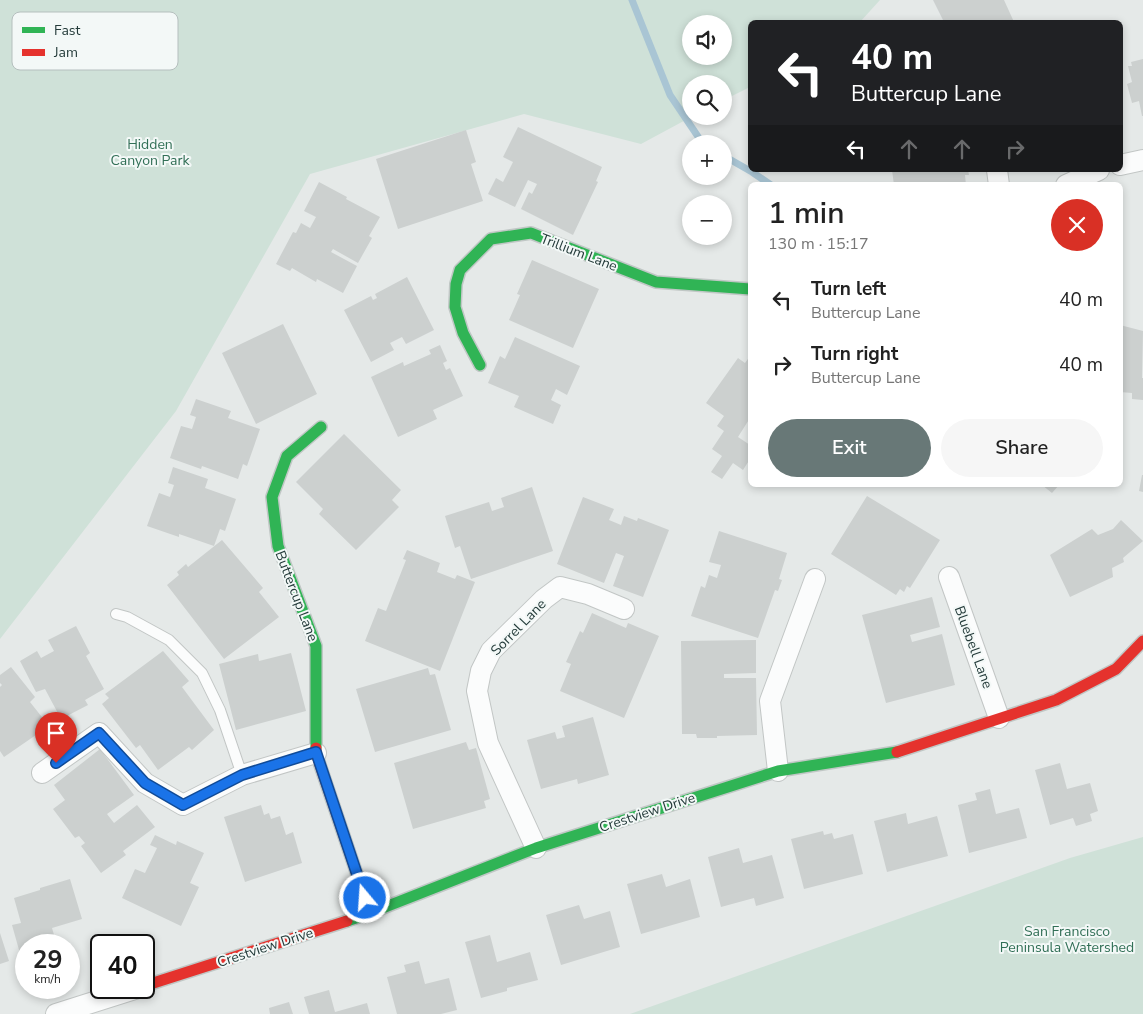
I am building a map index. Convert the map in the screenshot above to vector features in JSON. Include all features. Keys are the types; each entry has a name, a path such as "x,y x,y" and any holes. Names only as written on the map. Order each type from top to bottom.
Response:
{"street":[{"path":"1123,164 1143,160"},
{"path":"1073,182 1095,172"},
{"name":"Trillium Lane","path":"480,365 463,333 455,307 456,284 460,270 491,239 531,233 656,282 748,289"},
{"name":"Buttercup Lane","path":"321,427 287,456 272,497 278,546 316,646 316,752 370,913"},
{"name":"Bluebell Lane","path":"949,576 999,718"},
{"path":"778,771 770,701 816,579"},
{"name":"Sorrel Lane","path":"536,848 488,744 477,691 481,671 492,651 544,599 560,587 588,594 624,609"},
{"name":"Crestview Drive","path":"155,982 370,913 536,848 778,771 892,754 1056,700 1116,668 1143,641"},
{"path":"42,773 99,733 145,783 183,805 242,775 316,752"},
{"path":"56,1014 103,999"}],"lane":[{"path":"116,614 127,617 169,640 202,673 220,710 242,775"}],"green space":[{"name":"Hidden Canyon Park","path":"0,0 880,0 862,20 748,20 748,88 732,96 732,75 682,75 682,122 641,144 524,114 310,174 176,411 0,639"},
{"name":"San Francisco Peninsula Watershed","path":"1143,837 1143,1014 630,1014 1070,858"}],"building":[{"path":"933,0 1004,0 1013,20 943,20"},
{"path":"1143,59 1142,116 1139,101 1132,103 1127,84 1132,82 1128,66 1132,66 1131,62"},
{"path":"518,127 602,167 596,181 598,182 573,235 521,209 529,192 532,194 537,184 528,180 515,207 488,194 496,178 503,182 513,162 503,157"},
{"path":"466,130 476,162 471,164 483,201 398,229 376,159"},
{"path":"892,172 968,172 969,175 965,175 966,182 894,182"},
{"path":"319,182 380,217 369,236 372,238 358,263 333,249 331,252 357,266 343,293 317,279 316,282 292,268 290,271 276,264 293,232 296,233 301,223 310,228 316,217 304,211"},
{"path":"532,260 599,289 573,348 509,320 520,295 517,294"},
{"path":"407,277 434,330 406,344 402,337 390,343 394,350 371,362 344,310 371,296 373,300 377,298 375,294"},
{"path":"283,324 317,394 256,424 222,353"},
{"path":"1123,326 1143,331 1143,400 1132,399 1132,393 1123,392"},
{"path":"515,337 580,366 567,395 556,389 551,400 561,405 553,424 514,407 519,396 488,383 500,356 505,359"},
{"path":"440,345 447,361 443,363 446,370 450,368 463,396 433,410 437,419 398,437 371,377 403,362 404,366 431,354 429,350"},
{"path":"738,358 745,363 748,359 748,421 738,437 748,444 748,462 743,470 733,463 722,479 711,472 722,456 712,449 724,431 717,426 724,416 706,403"},
{"path":"196,399 231,411 228,418 260,429 247,466 243,464 238,479 202,466 201,469 170,458 181,426 192,429 196,417 190,415"},
{"path":"344,434 401,490 392,500 399,507 356,550 319,514 323,509 296,482"},
{"path":"173,467 208,479 205,488 236,499 225,531 220,529 214,546 147,526 159,493 170,497 174,485 168,483"},
{"path":"1143,475 1143,492 1139,491"},
{"path":"532,487 553,551 471,579 460,546 455,548 445,516 489,502 492,511 504,507 501,498"},
{"path":"1044,487 1057,487 1052,493"},
{"path":"867,496 940,540 910,588 907,586 904,592 900,589 896,595 831,554"},
{"path":"583,497 614,509 609,520 621,525 624,516 637,521 638,518 669,530 643,597 613,586 624,556 616,553 604,583 557,564"},
{"path":"1121,520 1143,541 1123,558 1124,562 1112,568 1113,577 1070,597 1050,555 1092,529 1098,535 1113,529"},
{"path":"719,531 787,553 779,579 782,580 778,591 775,590 758,638 691,616 701,586 705,588 709,575 717,578 721,565 709,562"},
{"path":"222,540 263,588 259,592 279,617 224,659 167,585 179,575 177,572 186,564 188,567"},
{"path":"407,550 440,563 437,572 455,579 457,575 475,582 440,671 365,641 378,608 386,611 406,560 403,559"},
{"path":"932,597 940,627 910,635 912,642 942,634 955,685 886,703 862,615"},
{"path":"592,613 626,628 628,623 659,636 624,718 560,691 571,664 566,662 580,631 583,633"},
{"path":"76,626 90,653 86,656 104,689 85,700 88,705 61,719 45,689 36,692 20,661 37,651 41,658 54,651 48,640"},
{"path":"756,640 756,673 724,674 724,678 756,678 757,735 697,738 696,734 682,734 681,641"},
{"path":"163,651 189,681 182,687 214,730 192,750 189,747 158,770 140,745 136,748 102,704 109,698 105,694"},
{"path":"291,653 306,711 236,730 219,664 258,654 259,661"},
{"path":"11,667 35,697 30,702 49,726 4,757 0,751 0,687 2,685 0,683 0,675"},
{"path":"428,668 430,675 435,674 451,730 375,752 356,689"},
{"path":"593,717 609,775 578,784 577,779 541,789 527,740 555,732 557,739 565,737 562,726"},
{"path":"466,742 469,750 476,748 490,799 484,801 486,808 413,829 394,763"},
{"path":"100,749 134,795 107,814 114,823 137,805 155,827 123,851 126,855 101,873 81,846 85,843 79,836 75,838 53,809 65,800 54,785"},
{"path":"1060,763 1067,789 1090,783 1098,811 1090,814 1092,821 1076,826 1073,818 1050,825 1035,770"},
{"path":"990,789 996,814 1019,808 1027,838 969,853 958,805 977,800 975,793"},
{"path":"261,805 264,815 269,813 271,819 280,816 286,835 293,832 302,863 245,882 224,817"},
{"path":"906,813 908,824 937,816 948,856 887,872 874,821"},
{"path":"823,831 824,835 832,833 834,839 853,834 863,874 804,889 791,839"},
{"path":"155,835 176,845 177,841 204,853 190,883 199,887 181,926 122,898 135,869 145,873 157,848 150,845"},
{"path":"739,848 743,863 772,855 784,898 756,906 754,898 721,907 708,857"},
{"path":"662,874 666,887 690,879 700,917 641,934 627,884"},
{"path":"70,879 82,919 52,928 54,934 15,934 15,936 12,925 21,923 14,898 40,890 40,888"},
{"path":"579,905 584,919 610,911 620,947 561,965 546,915"},
{"path":"0,933 9,961 0,964"},
{"path":"490,935 497,962 530,952 538,980 507,988 507,991 481,998 465,942"},
{"path":"419,961 425,984 449,978 457,1010 441,1014 397,1014 387,977 406,972 404,965"},
{"path":"329,990 335,1012 367,1003 370,1014 309,1014 304,997"},
{"path":"289,1002 293,1014 270,1014 269,1008"}],"waterway":[{"path":"632,0 670,95 697,135"},
{"path":"732,161 748,170"},
{"path":"752,172 767,182"}],"traffic: fast":[{"path":"480,365 463,333 455,307 456,284 460,270 491,239 531,233 656,282 748,289"},
{"path":"316,748 316,646 278,546 272,497 287,456 321,427"},
{"path":"347,921 536,848 778,771 897,752"}],"traffic: jam":[{"path":"897,752 1056,700 1116,669 1143,641"},
{"path":"316,748 316,753 370,913"},
{"path":"155,982 347,921"}],"route":[{"path":"56,763 99,733 145,783 183,805 242,775 316,752 365,898"}]}
